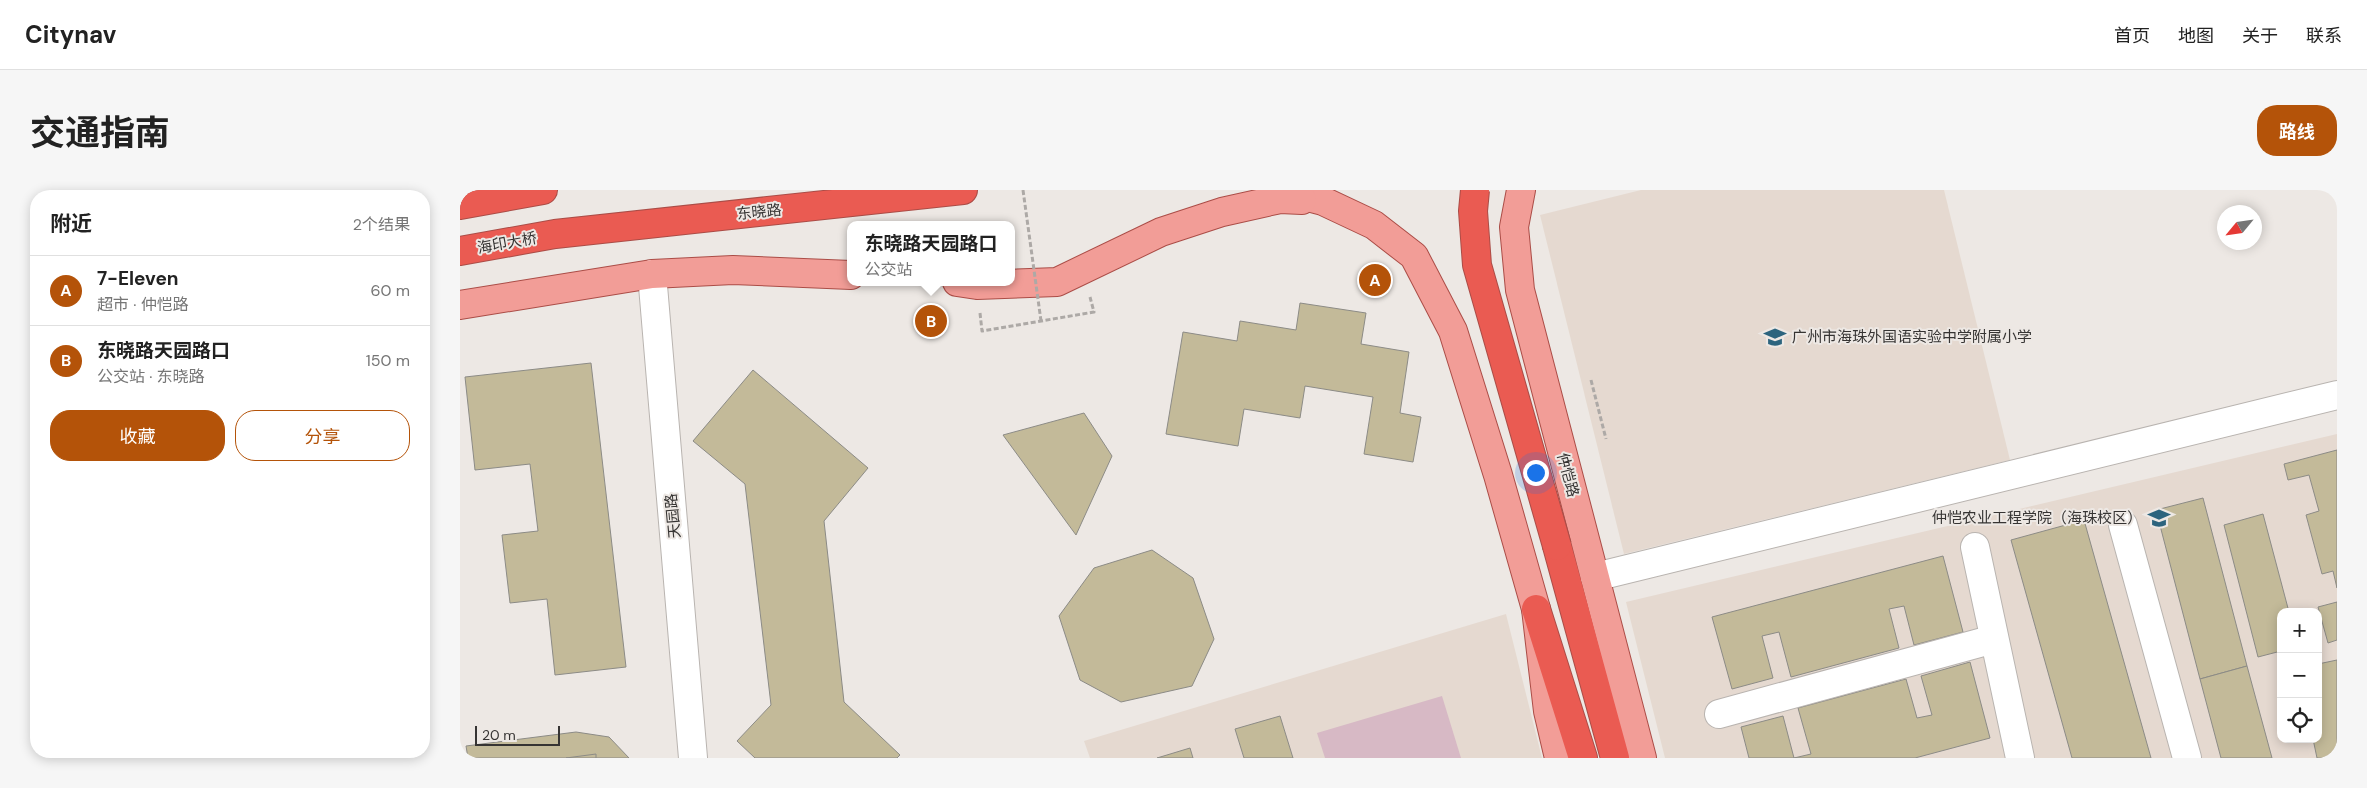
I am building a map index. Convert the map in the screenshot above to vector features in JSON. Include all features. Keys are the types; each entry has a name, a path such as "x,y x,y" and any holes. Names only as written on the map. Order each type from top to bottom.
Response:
{"highway":[{"path":"460,204 543,190"},
{"name":"东晓路","path":"555,234 963,190"},
{"path":"1475,190 1473,211 1477,265 1615,758"},
{"name":"海印大桥","path":"460,251 555,234"},
{"path":"1536,608 1583,758"}],"main road":[{"path":"1201,219 1242,190"},
{"path":"1280,190 1323,201 1374,225 1414,256 1453,332 1498,475 1536,608 1548,711 1559,758"},
{"name":"仲恺路","path":"1521,190 1514,227 1520,290 1642,758"},
{"path":"1015,284 1057,282 1160,232 1222,212 1280,199 1323,201"},
{"path":"460,305 652,274 733,270 847,275"}],"street":[{"name":"天园路","path":"652,274 694,758"},
{"path":"1595,577 2337,395"},
{"path":"2123,525 2187,758"},
{"path":"1975,547 2020,758"},
{"path":"1719,714 1994,639"}],"path":[{"path":"1022,190 1041,321"},
{"path":"982,331 1094,312"},
{"path":"1591,380 1606,438"}],"shaded area":[{"name":"广州市海珠外国语实验中学附属小学","path":"1641,190 1944,190 2010,460 1624,554 1540,215"},
{"name":"仲恺农业工程学院（海珠校区）","path":"2337,434 2337,758 1665,758 1626,602"},
{"path":"1506,614 1542,758 1090,758 1084,741"},
{"path":"1442,696 1461,758 1325,758 1317,733"}],"building":[{"path":"1300,303 1366,313 1361,344 1409,352 1400,413 1421,417 1413,462 1364,454 1373,397 1305,386 1300,418 1244,409 1238,446 1166,434 1183,332 1237,341 1240,321 1296,330"},
{"path":"591,363 626,667 555,675 547,599 510,603 502,535 538,531 530,464 475,470 465,377"},
{"path":"753,370 868,468 824,521 844,702 900,755 897,758 755,758 737,741 771,705 745,484 693,441"},
{"path":"1084,413 1112,456 1076,535 1003,435"},
{"path":"2337,450 2337,588 2333,571 2322,574 2306,515 2319,511 2309,475 2288,480 2284,464"},
{"path":"2203,498 2247,666 2200,679 2156,510"},
{"path":"2263,514 2288,608 2277,608 2277,652 2258,657 2224,525"},
{"path":"2084,520 2151,758 2072,758 2011,540"},
{"path":"1152,550 1193,578 1214,639 1192,686 1121,702 1080,680 1059,616 1094,568"},
{"path":"1943,556 1963,632 1914,645 1904,606 1889,609 1899,648 1791,677 1779,632 1762,636 1773,678 1732,689 1712,617"},
{"path":"2337,602 2337,640 2328,643 2322,621 2322,608 2318,607"},
{"path":"2337,660 2337,758 2317,758 2314,743 2322,743 2322,663"},
{"path":"1970,662 1990,738 1915,758 1794,758 1811,754 1798,708 1906,679 1917,718 1932,715 1921,676"},
{"path":"2247,666 2272,758 2221,758 2200,679"},
{"path":"1280,716 1293,758 1244,758 1235,729"},
{"path":"1783,716 1794,758 1749,758 1741,727"},
{"path":"576,732 609,737 629,758 468,758 466,746"},
{"path":"1190,748 1193,758 1157,758"},
{"path":"596,754 596,758 566,758"}],"place":[{"name":"7-Eleven","path":"1375,280"},
{"name":"东晓路天园路口","path":"931,321"},
{"name":"广州市海珠外国语实验中学附属小学","path":"1775,337"},
{"name":"仲恺农业工程学院（海珠校区）","path":"2159,518"}]}
